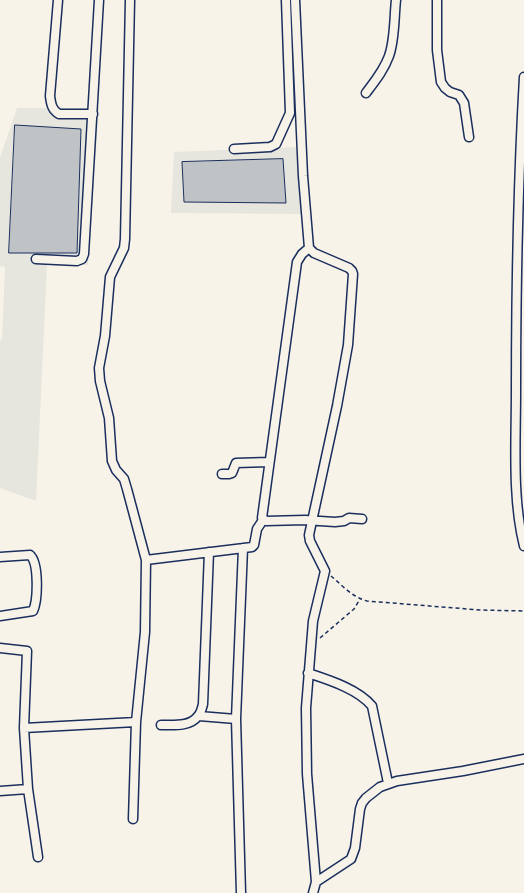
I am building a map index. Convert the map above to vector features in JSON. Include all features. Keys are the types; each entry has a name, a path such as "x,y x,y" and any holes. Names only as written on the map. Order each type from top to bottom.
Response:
{"street":[{"path":"58,0 50,96 51,104 54,111 59,114 93,114"},
{"path":"36,259 78,261 82,259 84,254 99,0"},
{"path":"130,0 125,239 124,248 110,277 105,336 101,350 99,368 100,381 109,418 112,461 116,470 124,479 146,560 146,632 136,722 132,819"},
{"path":"234,149 270,147 276,144 290,113 286,0"},
{"path":"295,0 303,176 309,248 314,253 349,268 353,274 348,345 337,406 309,535 310,541 325,571 313,621 306,708 306,774 316,882 313,893"},
{"path":"366,93 384,67 390,55 396,0"},
{"path":"437,0 437,50 441,82 450,92 459,95 464,103 469,137"},
{"path":"524,77 520,268 519,520 524,546"},
{"path":"146,560 243,548 254,545 257,530 263,520 262,516 269,462 297,262 302,254 309,248"},
{"path":"222,474 232,473 236,463 269,462"},
{"path":"263,520 344,521 349,518 362,519"},
{"path":"241,893 236,719 243,548"},
{"path":"160,725 178,726 190,722 199,716 203,704 209,552"},
{"path":"0,557 30,555 33,559 37,581 33,611 0,616"},
{"path":"0,648 27,651 24,728 28,789 38,858"},
{"path":"308,672 344,687 367,699 372,706 388,783"},
{"path":"199,716 236,719"},
{"path":"24,728 136,722"},
{"path":"316,882 351,859 355,848 362,803 380,787 388,783 524,759"},
{"path":"0,791 28,789"}],"path":[{"path":"325,571 354,596 360,599 480,610 524,611"},
{"path":"311,639 319,638 354,609 360,599"}],"shaded area":[{"path":"17,108 99,108 88,265 47,265 36,501 0,488 0,339 2,340 5,267 0,266 0,158"},
{"path":"297,147 303,214 171,213 174,152"}],"building":[{"path":"15,125 81,129 77,253 9,253"},
{"path":"283,159 286,203 184,202 182,162"}]}
